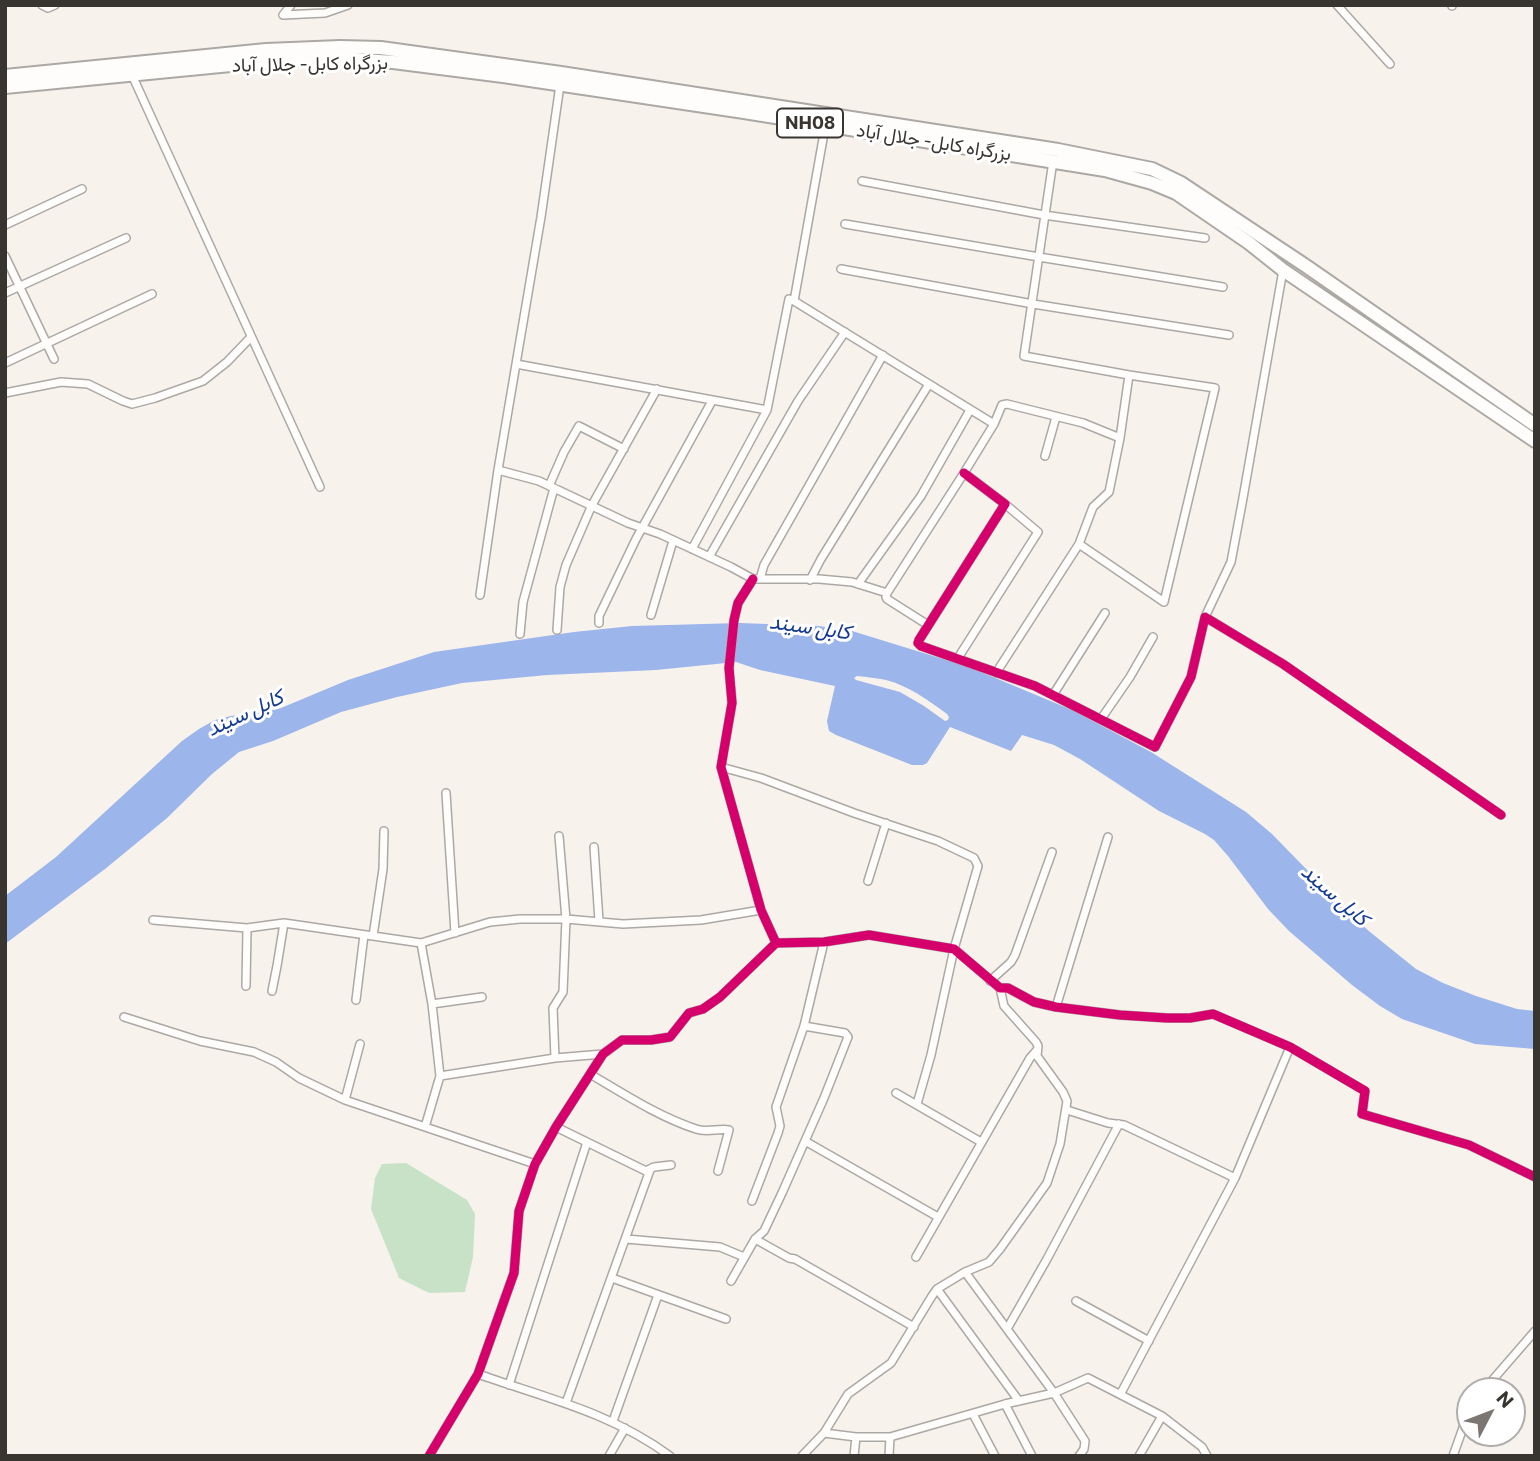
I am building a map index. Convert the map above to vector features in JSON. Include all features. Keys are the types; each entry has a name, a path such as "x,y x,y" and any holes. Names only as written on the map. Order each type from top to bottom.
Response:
{"highway":[{"name":"بزرگراه کابل- جلال آباد","path":"5,86 279,49 381,48 561,73 1053,160 1134,177 1176,193 1283,270 1511,417 1535,425"},
{"name":"بزرگراه کابل- جلال آباد","path":"5,76 282,60 393,62 1058,149 1152,169 1181,183 1294,258 1511,417 1535,441"}],"street":[{"path":"42,5 48,8 55,5"},
{"path":"291,5 283,15 325,13 348,5"},
{"path":"1337,5 1390,64"},
{"path":"130,69 320,486"},
{"path":"480,595 560,85"},
{"path":"794,301 826,120"},
{"path":"1053,160 1024,356 1215,388 1164,602 1079,544"},
{"path":"862,181 1044,215 1205,238"},
{"path":"5,225 82,189"},
{"path":"845,224 1223,287"},
{"path":"5,293 126,238"},
{"path":"5,256 54,359"},
{"path":"841,269 1032,304 1229,335"},
{"path":"1005,504 918,643 1035,686 1155,747 1191,677 1205,617 1231,562 1283,270"},
{"path":"5,363 152,294"},
{"path":"692,549 766,410 789,299 994,424"},
{"path":"709,557 798,401 845,332"},
{"path":"5,393 61,382 88,384 132,404 203,381 227,362 251,337"},
{"path":"776,943 761,910 722,767 732,703 729,668 734,620 738,603 757,579 883,355"},
{"path":"516,363 766,410"},
{"path":"996,673 1079,544 1093,507 1109,492 1129,375"},
{"path":"810,580 929,384"},
{"path":"556,630 560,587 566,565 592,505 657,389"},
{"path":"598,622 642,528 712,401"},
{"path":"928,625 887,599 887,593 994,424 1002,405 1083,423 1120,438"},
{"path":"858,584 920,496 970,410"},
{"path":"1045,456 1056,416"},
{"path":"520,634 523,601 552,487 564,452 579,426 624,449"},
{"path":"498,470 539,481 757,579 852,582 887,593"},
{"path":"958,658 1038,532 964,473"},
{"path":"651,615 673,541"},
{"path":"1053,695 1105,613"},
{"path":"1205,617 1283,664 1501,815"},
{"path":"1101,719 1130,677 1153,636"},
{"path":"722,767 761,778 938,841 974,858 978,866 954,949 931,1055 917,1104"},
{"path":"446,793 455,933"},
{"path":"869,881 886,823"},
{"path":"373,936 383,869 384,831"},
{"path":"555,1058 553,1008 563,992 565,919 559,836"},
{"path":"1056,1007 1108,837"},
{"path":"594,847 599,921"},
{"path":"990,981 1015,955 1052,852"},
{"path":"153,920 247,928 284,923 421,943 490,922 520,919 565,919 622,924 701,920 761,910"},
{"path":"272,990 284,923"},
{"path":"246,986 247,928"},
{"path":"356,1000 364,935"},
{"path":"429,1456 478,1374 514,1273 519,1211 535,1164 603,1054 622,1040 670,1037 689,1013 703,1009 720,997 776,943 824,942 869,936 954,949 1000,988 1007,988 1034,1002 1056,1007 1167,1018 1213,1014 1290,1047 1365,1091 1362,1114 1469,1145 1535,1177"},
{"path":"752,1201 780,1126 776,1107 804,1026 824,942"},
{"path":"421,943 432,1004 440,1076 425,1127"},
{"path":"802,1456 824,1433 848,1394 891,1363 937,1289 965,1272 989,1262 1047,1183 1060,1144 1067,1101 1037,1056 1036,1042 1004,1006 1000,988"},
{"path":"432,1004 482,997"},
{"path":"124,1017 200,1041 254,1052 345,1100 535,1164"},
{"path":"731,1281 755,1239 764,1231 824,1098 848,1035 804,1026"},
{"path":"345,1100 360,1044"},
{"path":"1121,1393 1235,1178 1290,1047"},
{"path":"916,1256 1030,1058 1038,1049"},
{"path":"440,1076 555,1058 603,1054"},
{"path":"590,1074 654,1111 699,1130 729,1130 718,1171"},
{"path":"896,1093 981,1142"},
{"path":"1066,1110 1108,1124 1118,1124 1235,1178"},
{"path":"1007,1329 1118,1124"},
{"path":"556,1127 646,1171 671,1165"},
{"path":"805,1140 938,1217"},
{"path":"509,1385 587,1142"},
{"path":"566,1403 650,1170"},
{"path":"626,1239 720,1247 744,1257"},
{"path":"755,1239 914,1328"},
{"path":"965,1272 1054,1393 1085,1441 1079,1456"},
{"path":"612,1278 726,1319"},
{"path":"937,1289 1019,1401"},
{"path":"613,1421 659,1295"},
{"path":"1076,1301 1149,1341"},
{"path":"1495,1377 1535,1331"},
{"path":"478,1374 613,1421 653,1443 670,1456"},
{"path":"824,1433 890,1437 1054,1393 1088,1378 1162,1416 1202,1447 1207,1456"},
{"path":"1005,1404 1032,1456"},
{"path":"973,1414 995,1456"},
{"path":"1139,1456 1162,1416"},
{"path":"609,1456 625,1428"},
{"path":"854,1456 856,1437"},
{"path":"888,1456 890,1437"}],"green space":[{"path":"406,1163 467,1200 475,1214 473,1257 465,1292 429,1293 399,1278 371,1209 375,1178 382,1164"}],"water":[{"name":"کابل سيند","path":"740,623 819,626 852,631 969,667 1072,710 1151,752 1246,812 1272,834 1348,912 1416,969 1476,996 1517,1009 1535,1011 1535,1049 1475,1044 1402,1019 1380,1006 1289,931 1268,909 1214,840 1159,811 1054,745 1022,735 1011,751 950,727 927,763 912,765 829,731 827,721 835,686 760,670 736,662 462,683 341,712 273,741 239,752 167,818 105,869 5,944 5,896 56,857 182,741 215,720 281,708 348,680 434,652 632,626","holes":["857,676 886,680 910,690 947,714 948,720 945,721 900,692 856,680 854,678"]}],"cycle path":[{"path":"964,473 1005,504 919,640 921,646 1035,686 1155,747 1191,677 1205,617 1283,664 1501,815"},
{"path":"753,579 738,603 734,620 729,668 732,703 721,767 761,910 776,943 824,942 869,935 954,949 1000,988 1008,988 1034,1002 1120,1015 1190,1018 1213,1014 1290,1047 1365,1091 1362,1114 1469,1145 1535,1177"},
{"path":"429,1456 478,1374 514,1273 519,1211 535,1164 603,1054 622,1040 670,1037 689,1013 703,1009 720,997 776,943"}]}
